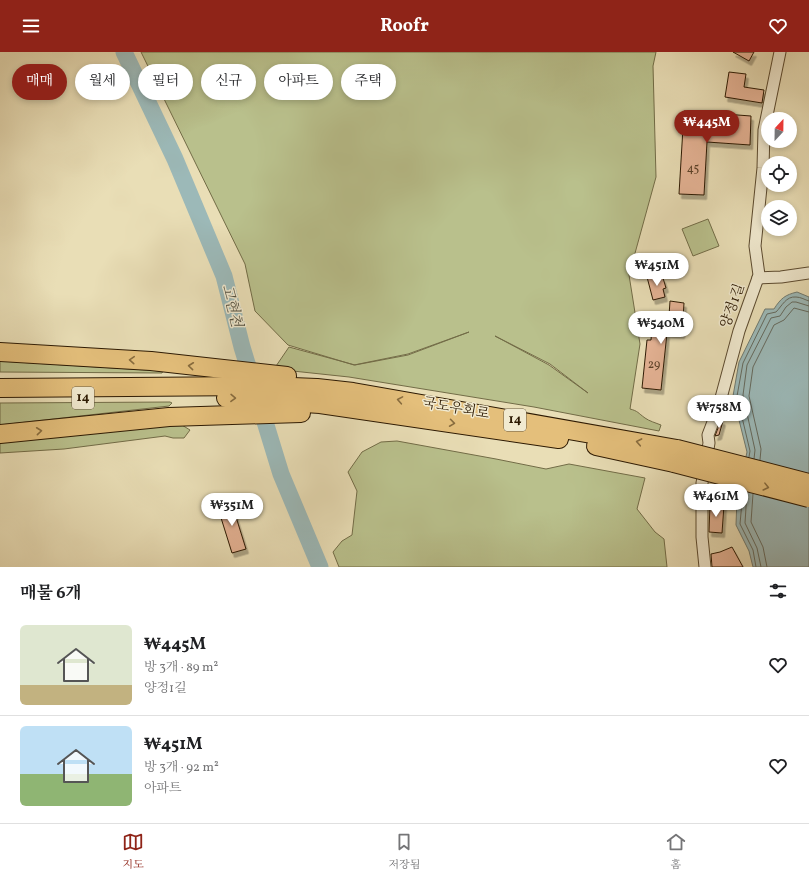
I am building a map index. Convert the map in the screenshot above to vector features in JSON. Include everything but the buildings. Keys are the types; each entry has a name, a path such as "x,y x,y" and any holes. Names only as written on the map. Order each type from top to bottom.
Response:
{"highway":[{"path":"0,352 170,364 309,378 353,392"},
{"name":"14","path":"0,399 268,386 317,388 353,392"},
{"name":"14","path":"0,388 165,392 320,404 358,410"},
{"name":"국도우회로","path":"353,392 557,427 675,456"},
{"path":"0,434 169,417 358,410"},
{"name":"국도우회로","path":"358,410 675,456"},
{"name":"14","path":"675,456 809,483"},
{"name":"14","path":"675,456 809,498"}],"street":[{"name":"양정1길","path":"705,567 702,537 702,483 709,443 708,435 718,409 739,331 759,275 755,246 763,168 764,130 780,52"},
{"path":"758,278 781,277 809,273"}],"green space":[{"path":"141,52 656,52 653,66 656,177 629,275 640,344 630,409 636,411 648,420 661,425 659,431 534,407 349,377 274,369 289,347 345,362 288,345 255,311 245,264 165,100 193,100 193,64 147,64","holes":["469,332 408,355 355,365 408,354","495,336 550,364 588,393 549,365"]},
{"path":"708,219 719,246 693,256 682,229"},
{"path":"0,361 163,371 162,373 0,372"},
{"path":"0,403 172,403 169,406 0,425"},
{"path":"177,422 190,430 184,438 165,436 64,449 0,453 0,439"},
{"path":"397,441 546,469 569,464 645,478 637,509 655,532 664,539 667,567 339,567 333,552 342,541 352,535 357,491 348,472 362,452 381,442"}],"water":[{"path":"797,292 809,297 809,567 753,567 749,551 736,525 737,497 747,452 733,396 739,362 765,309 774,309 779,302 789,294"}],"waterway":[{"name":"고현천","path":"124,52 175,159 224,276 242,347 281,474 320,567"}]}
